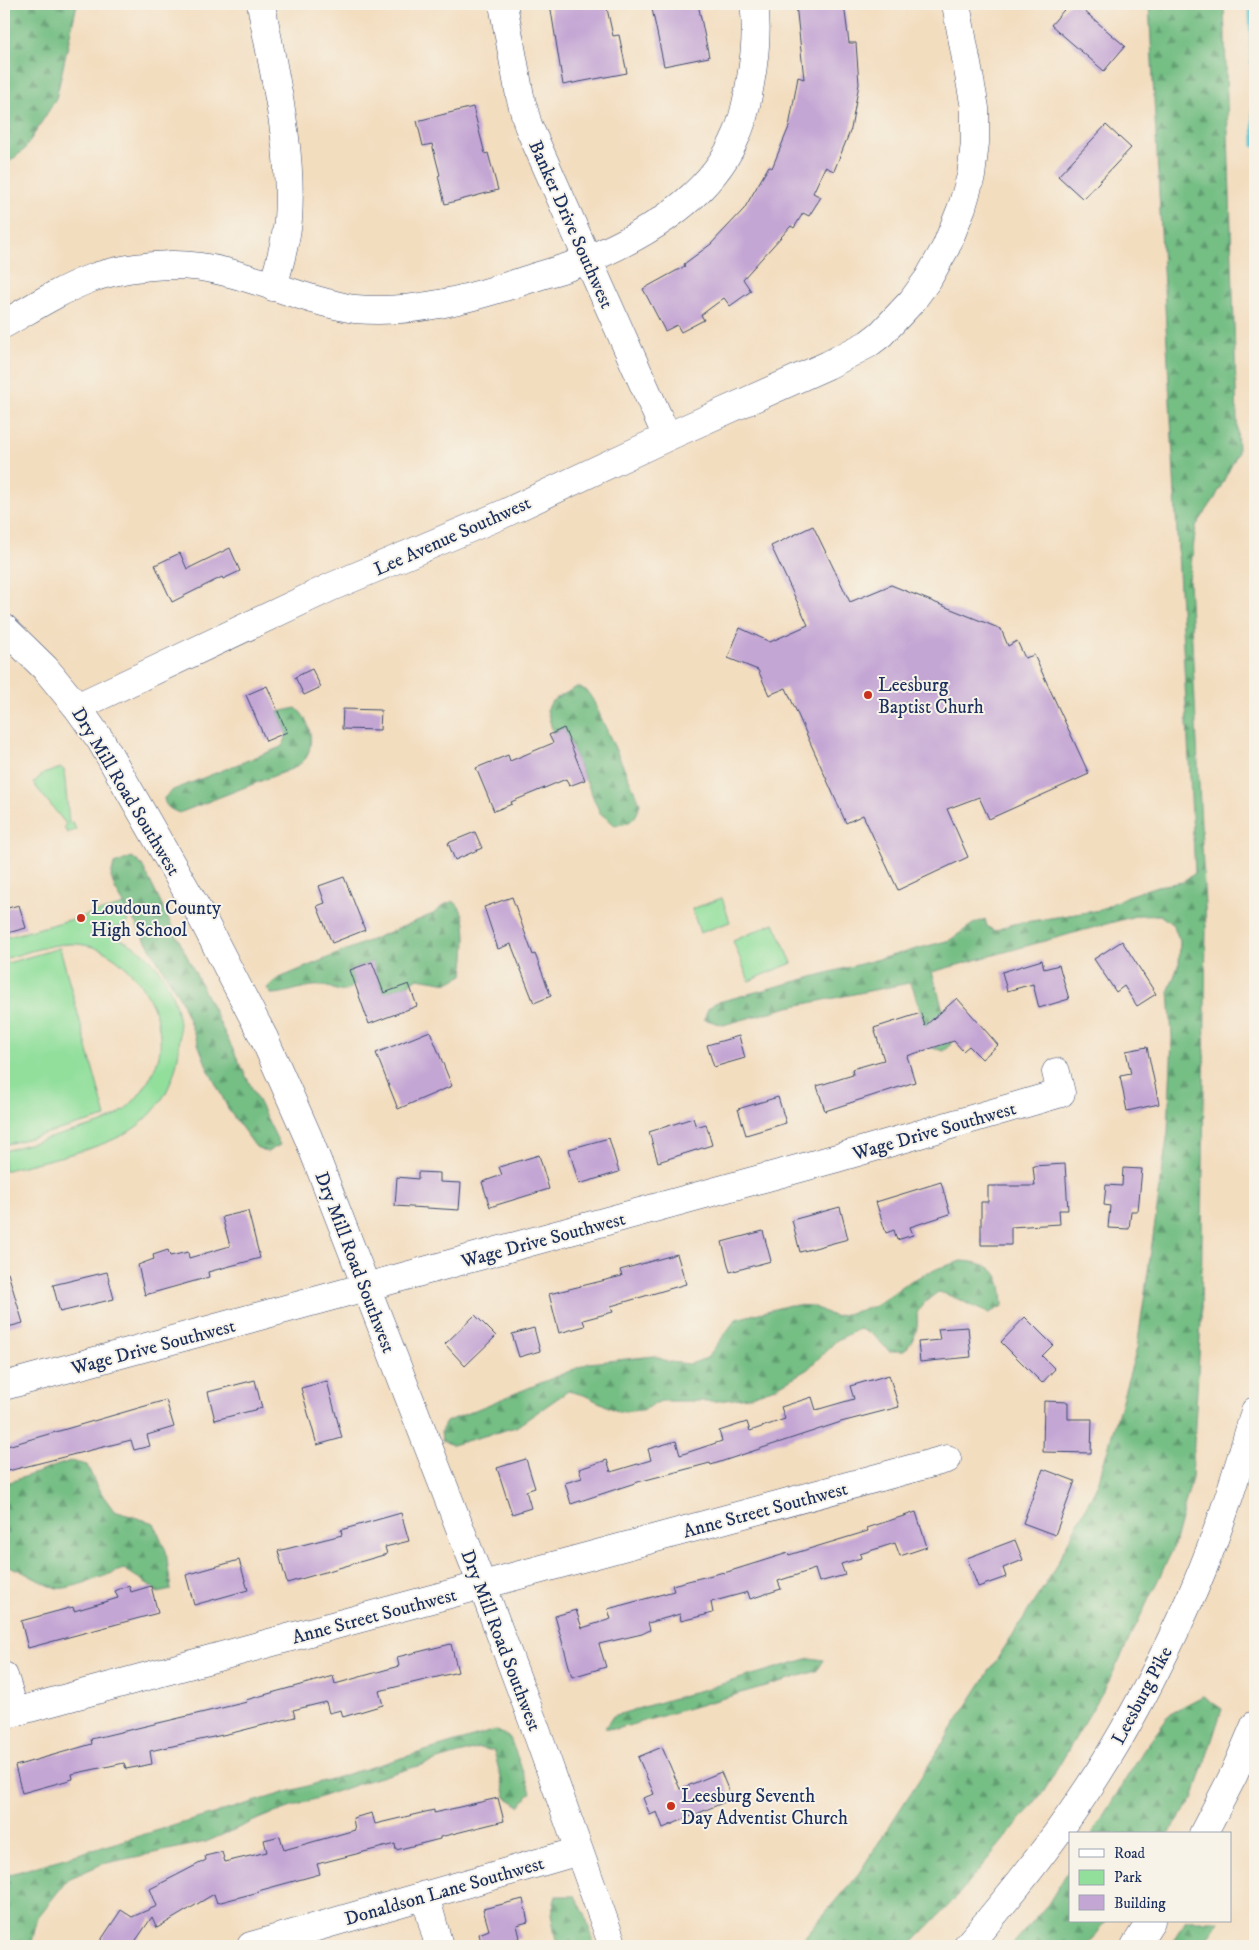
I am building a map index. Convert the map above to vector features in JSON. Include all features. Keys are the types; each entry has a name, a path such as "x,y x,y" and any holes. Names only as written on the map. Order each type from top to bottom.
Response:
{"main road":[{"path":"261,4 285,134 289,180 285,244 274,287"},
{"name":"Banker Drive Southwest","path":"503,4 520,96 528,125 667,437"},
{"path":"4,324 91,278 130,268 174,265 222,270 306,298 352,309 391,311 434,306 473,298 588,260 652,228 674,212 713,176 737,134 746,109 756,48 754,4"},
{"name":"Lee Avenue Southwest","path":"77,707 332,587 500,515 667,437 850,355 874,339 912,301 928,278 946,247 962,207 971,176 975,143 975,108 956,4"},
{"name":"Dry Mill Road Southwest","path":"4,628 45,668 77,707 101,741 232,973 264,1038 308,1137 482,1585 613,1946"},
{"name":"Wage Drive Southwest","path":"4,1386 837,1158 1061,1093 1056,1072"},
{"name":"Leesburg Pike","path":"968,1946 1013,1893 1087,1790 1140,1700 1184,1613 1207,1556 1230,1494 1255,1411"},
{"name":"Anne Street Southwest","path":"9,1714 947,1459"},
{"path":"4,1676 9,1714"},
{"path":"1204,1832 1234,1774 1255,1725"},
{"name":"Donaldson Lane Southwest","path":"252,1946 579,1851"},
{"path":"425,1895 439,1946"},
{"path":"1135,1946 1150,1922"}],"green space":[{"path":"4,4 77,4 56,99 24,150 4,166"},
{"path":"1149,4 1224,4 1238,452 1215,498 1196,526 1189,580 1206,927 1201,1321 1192,1478 1173,1549 1109,1681 1044,1791 953,1901 909,1946 797,1946 859,1873 1050,1577 1098,1483 1137,1348 1168,1132 1172,1038 1169,990 1179,964 1180,941 1173,925 1160,915 1139,915 932,972 943,1010 934,1018 952,1038 950,1046 944,1051 932,1048 913,988 909,983 789,1007 723,1025 704,1019 708,1009 715,1003 950,940 973,924 985,919 987,926 994,931 1013,924 1100,910 1127,896 1157,886 1183,882 1195,873"},
{"path":"577,687 586,690 593,700 640,803 635,817 629,822 615,825 600,813 563,728 553,733 547,710 552,701"},
{"path":"296,708 305,718 310,731 309,752 300,764 179,813 167,806 164,798 173,790 281,747 286,738 286,730 278,712"},
{"path":"61,768 64,770 69,823 73,822 76,830 67,833 64,826 66,824 33,783 43,774"},
{"path":"132,857 142,865 280,1145 267,1152 256,1147 230,1112 208,1069 181,1000 115,889 111,877 114,864"},
{"path":"722,898 730,922 700,933 692,909"},
{"path":"453,901 463,915 466,946 463,975 448,983 418,978 409,984 384,993 372,962 350,970 355,984 342,991 316,986 271,994 267,988 277,979 433,914 444,905"},
{"path":"124,905 128,924 104,931 133,946 149,958 164,977 173,998 179,1022 179,1046 175,1069 167,1091 154,1111 136,1127 123,1135 90,1148 4,1171 4,1151 99,1124 123,1111 142,1091 152,1075 158,1059 160,1042 159,1025 145,991 134,976 108,953 93,947 71,944 37,949 4,959 4,938"},
{"path":"774,923 792,963 749,981 733,941"},
{"path":"60,948 106,1117 4,1145 4,964"},
{"path":"962,1261 983,1265 995,1273 1001,1286 1003,1306 989,1313 938,1292 925,1302 917,1313 915,1334 904,1351 889,1351 871,1333 859,1329 837,1340 808,1369 775,1388 748,1397 718,1401 661,1401 642,1410 619,1412 584,1395 568,1391 516,1427 452,1445 442,1440 441,1431 446,1422 589,1363 654,1356 669,1362 690,1364 707,1358 736,1319 790,1305 813,1306 835,1317 875,1306 910,1281 939,1268"},
{"path":"70,1461 87,1465 97,1487 114,1511 154,1523 166,1551 171,1590 158,1593 151,1586 124,1569 70,1587 57,1588 4,1565 4,1484"},
{"path":"810,1658 824,1660 817,1671 617,1729 605,1728 613,1716"},
{"path":"1203,1696 1222,1709 1193,1799 1169,1832 1093,1832 1143,1751 1172,1712"},
{"path":"496,1730 510,1738 531,1792 520,1806 506,1797 494,1751 479,1748 367,1781 263,1817 206,1842 102,1864 68,1879 38,1917 31,1946 4,1946 4,1876"},
{"path":"1069,1870 1069,1922 1105,1922 1088,1946 1011,1946 1048,1904"},
{"path":"556,1896 575,1896 585,1914 594,1946 557,1946 551,1914"},
{"path":"1185,1922 1218,1922 1201,1946 1170,1946"}],"building":[{"path":"550,4 606,4 613,36 619,35 627,73 563,85"},
{"path":"651,4 698,4 709,57 664,66"},
{"path":"796,4 844,4 849,43 856,43 859,84 851,129 834,171 825,167 813,193 821,197 809,216 803,213 794,228 791,226 743,279 751,291 730,306 724,298 701,315 704,320 681,332 677,325 665,331 643,289 685,266 684,264 711,244 744,209 769,166 772,168 789,127 798,77 804,79"},
{"path":"1069,4 1076,4 1125,46 1104,71 1051,25"},
{"path":"473,107 485,154 488,153 498,190 445,204 432,144 423,146 417,121"},
{"path":"1106,125 1131,148 1083,199 1058,176"},
{"path":"813,526 850,602 891,585 1001,629 1008,646 1017,641 1025,658 1034,655 1089,774 989,819 979,797 947,809 968,857 898,890 863,815 846,823 786,688 769,695 758,670 728,658 740,628 770,642 808,625 771,546"},
{"path":"230,548 240,571 223,579 222,577 172,602 155,565 180,553 187,569"},
{"path":"312,669 321,687 304,695 295,677"},
{"path":"267,686 287,732 266,741 246,695"},
{"path":"343,709 381,710 380,730 342,729"},
{"path":"564,728 585,780 569,786 566,779 494,811 476,768 508,755 510,761 553,743 549,735"},
{"path":"475,832 482,848 455,860 448,843"},
{"path":"344,877 365,930 332,943 317,906 325,903 319,886"},
{"path":"512,897 533,955 535,954 551,996 534,1003 511,944 498,949 484,907"},
{"path":"19,905 26,928 4,934 4,909"},
{"path":"1122,941 1156,994 1137,1006 1124,986 1116,992 1094,959"},
{"path":"1042,960 1044,969 1059,965 1069,999 1039,1008 1033,984 1007,991 1002,972"},
{"path":"372,962 384,993 409,984 417,1006 369,1024 350,970"},
{"path":"957,998 998,1045 982,1059 969,1046 963,1051 954,1041 907,1056 915,1082 825,1111 817,1086 853,1075 852,1069 884,1060 874,1028 921,1013 925,1026"},
{"path":"430,1031 452,1086 398,1109 376,1053"},
{"path":"739,1036 745,1058 714,1067 707,1045"},
{"path":"1147,1047 1159,1104 1127,1111 1120,1076 1131,1074 1126,1051"},
{"path":"778,1097 786,1123 746,1135 738,1109"},
{"path":"693,1118 696,1127 706,1124 712,1145 658,1162 649,1132"},
{"path":"609,1138 619,1172 579,1184 569,1149"},
{"path":"539,1155 549,1189 490,1207 482,1182 502,1175 499,1167"},
{"path":"1065,1164 1068,1210 1059,1210 1060,1224 1011,1227 1011,1245 981,1245 981,1202 988,1202 988,1186 1035,1186 1033,1166"},
{"path":"1123,1168 1142,1169 1138,1211 1131,1211 1129,1229 1108,1228 1110,1206 1104,1205 1106,1185 1122,1186"},
{"path":"418,1172 440,1173 440,1182 461,1183 459,1210 395,1206 397,1177 418,1179"},
{"path":"941,1182 950,1214 910,1227 913,1235 897,1240 894,1230 886,1233 876,1202"},
{"path":"840,1207 848,1239 800,1252 792,1220"},
{"path":"248,1211 260,1258 208,1272 209,1277 145,1295 138,1265 154,1259 153,1255 168,1250 170,1256 188,1252 189,1258 230,1246 222,1217"},
{"path":"763,1231 771,1261 730,1272 722,1242"},
{"path":"677,1254 686,1284 611,1306 613,1312 583,1320 585,1326 559,1333 549,1294 622,1276 620,1270"},
{"path":"107,1272 114,1299 60,1312 53,1285"},
{"path":"8,1273 23,1323 4,1328 4,1274"},
{"path":"475,1315 496,1336 465,1366 445,1344"},
{"path":"1025,1317 1053,1345 1042,1356 1055,1369 1042,1383 1001,1342"},
{"path":"968,1327 971,1357 920,1362 918,1342 940,1340 938,1329"},
{"path":"534,1328 540,1351 519,1357 512,1334"},
{"path":"889,1375 899,1407 841,1422 711,1465 710,1463 638,1482 571,1504 565,1483 582,1478 579,1469 607,1460 611,1472 651,1460 648,1449 676,1441 680,1455 722,1441 719,1431 747,1422 750,1431 785,1419 781,1407 812,1397 816,1410 854,1399 850,1386"},
{"path":"255,1380 262,1408 215,1420 208,1392"},
{"path":"327,1381 342,1438 317,1445 301,1388"},
{"path":"166,1400 174,1427 147,1435 150,1446 134,1450 131,1440 4,1472 4,1447"},
{"path":"1044,1401 1068,1402 1068,1419 1092,1419 1091,1453 1043,1452"},
{"path":"526,1459 535,1488 526,1491 531,1508 512,1514 497,1468"},
{"path":"1043,1469 1075,1481 1055,1535 1023,1523"},
{"path":"916,1512 927,1547 900,1556 895,1543 860,1554 861,1558 841,1564 845,1575 819,1582 815,1569 778,1581 781,1589 750,1599 748,1592 711,1602 713,1613 681,1621 680,1614 648,1623 650,1630 642,1634 599,1644 606,1667 572,1677 555,1616 576,1610 582,1628 611,1619 608,1609 674,1591 672,1585 724,1573 788,1553 789,1555 868,1531 867,1528"},
{"path":"401,1513 409,1541 385,1547 387,1554 287,1583 278,1551 342,1535 341,1530"},
{"path":"1015,1540 1023,1560 1003,1568 1006,1577 978,1587 967,1558"},
{"path":"239,1560 248,1590 194,1605 186,1575"},
{"path":"129,1585 131,1592 151,1586 158,1613 28,1648 21,1621 73,1607 74,1611 118,1598 115,1591"},
{"path":"451,1644 458,1672 379,1691 383,1705 343,1717 341,1710 329,1713 326,1702 293,1710 295,1717 150,1751 152,1764 126,1769 124,1763 72,1774 73,1779 22,1793 15,1766 92,1744 91,1739 247,1702 246,1700 333,1676 335,1684 399,1666 397,1657"},
{"path":"662,1747 680,1789 721,1772 732,1799 663,1828 657,1812 650,1815 643,1798 654,1794 638,1757"},
{"path":"498,1798 504,1821 396,1850 395,1844 317,1864 320,1874 217,1903 214,1894 157,1928 152,1917 132,1946 97,1946 121,1910 132,1917 157,1906 150,1889 206,1860 205,1856 222,1852 225,1862 267,1852 264,1840 280,1836 284,1850 355,1830 353,1818 372,1813 375,1824"},
{"path":"523,1899 528,1922 517,1925 520,1938 482,1946 479,1934 489,1930 483,1909"}],"waterway":[{"path":"1251,4 1255,145"}],"place":[{"name":"Leesburg Baptist Churh","path":"868,695"},
{"name":"Loudoun County High School","path":"81,918"},
{"name":"Leesburg Seventh Day Adventist Church","path":"671,1806"}]}
